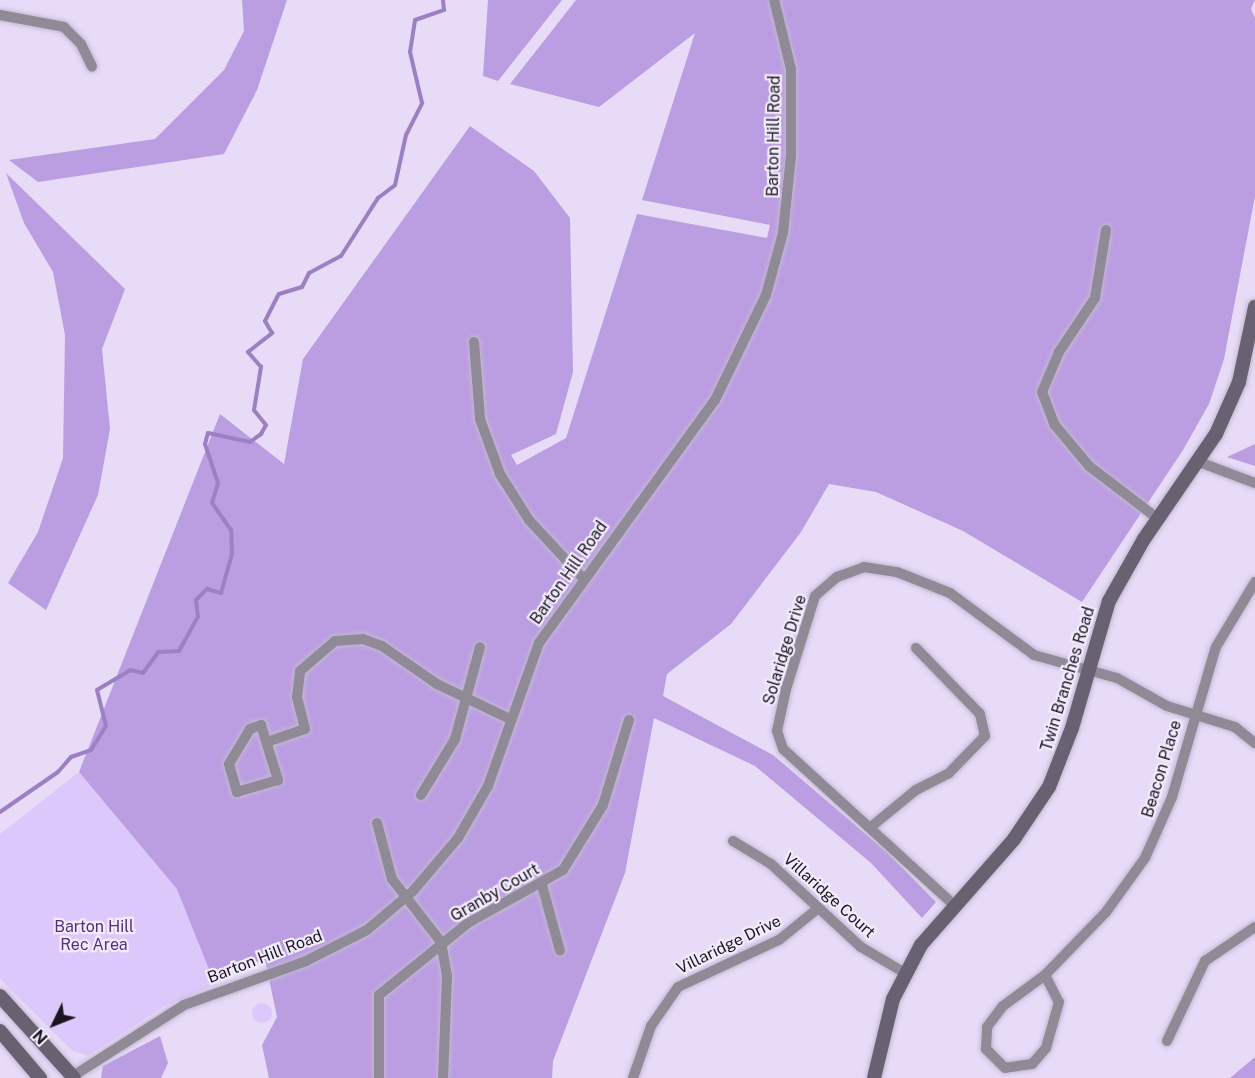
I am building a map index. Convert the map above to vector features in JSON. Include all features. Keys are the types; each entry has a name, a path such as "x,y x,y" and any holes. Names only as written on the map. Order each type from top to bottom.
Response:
{"main road":[{"name":"Twin Branches Road","path":"874,1078 884,1026 905,972 954,905 1014,839 1049,787 1072,728 1085,669 1109,601 1157,518 1199,462 1239,382 1255,307"},
{"path":"0,996 72,1077"},
{"path":"0,1031 40,1078"}],"street":[{"name":"Barton Hill Road","path":"72,1077 184,1005 338,946 406,897 476,811 539,642 582,577 715,400 766,295 783,233 791,156 791,69 774,0"},
{"path":"0,15 33,17 64,27 81,44 92,67"},
{"path":"1106,230 1095,298 1059,352 1042,392 1053,424 1089,466 1157,518"},
{"path":"474,342 480,419 500,474 529,520 582,577"},
{"path":"1199,462 1255,483"},
{"name":"Solaridge Drive","path":"954,905 872,826 783,749 777,731 815,596 837,576 864,567 897,572 950,593 1035,655 1085,669 1195,714 1235,727 1255,743"},
{"name":"Beacon Place","path":"1046,975 1059,994 1046,1048 1032,1065 1005,1068 986,1049 987,1027 1003,1006 1046,975 1106,912 1145,858 1172,797 1216,647 1255,582"},
{"path":"267,742 305,729 297,697 300,670 335,641 363,639 382,646 467,699 510,719"},
{"path":"421,795 455,739 480,647"},
{"path":"872,826 916,790 948,774 985,736 980,714 916,648"},
{"name":"Granby Court","path":"379,1078 379,994 441,942 542,885 563,870 585,840 603,805 629,720"},
{"path":"261,725 267,742 278,780 237,792 229,764 250,729 261,725"},
{"path":"376,823 392,879 441,942 447,976 443,1078"},
{"name":"Villaridge Court","path":"733,841 771,864 817,909 861,947 905,972"},
{"path":"542,885 560,951"},
{"name":"Villaridge Drive","path":"633,1078 651,1026 678,987 779,940 817,909"},
{"path":"1167,1041 1205,962 1255,927"}],"green space":[{"name":"Barton Hill Rec Area","path":"79,772 178,889 216,984 163,1007 88,1056 71,1050 0,979 0,834"},
{"path":"262,1003 269,1006 272,1013 269,1020 262,1023 255,1020 252,1013 255,1006"}],"shaded area":[{"path":"242,0 287,0 257,90 224,154 38,182 9,160 155,139 224,70 244,31"},
{"path":"488,0 562,0 498,81 483,76"},
{"path":"576,0 1255,0 1251,9 1255,18 1255,196 1224,359 1209,404 1183,450 1082,602 963,531 876,492 829,484 801,532 731,624 667,674 663,696 773,755 888,853 936,902 922,918 871,863 755,766 654,718 625,873 553,1061 552,1078 269,1078 262,1045 277,1017 265,960 210,972 177,889 79,772 220,414 284,464 303,359 470,126 534,171 570,218 573,372 556,434 511,455 517,465 566,438 637,214 767,238 770,225 642,200 695,33 599,107 510,84"},
{"path":"6,173 125,289 102,349 110,429 98,495 46,610 8,583 38,532 63,458 65,335 53,272 24,223"},
{"path":"1255,444 1255,466 1227,457"},
{"path":"160,1036 168,1063 161,1078 101,1078 103,1066"},
{"path":"1255,1057 1255,1078 1230,1078"}],"waterway":[{"path":"0,812 58,772 71,757 91,750 106,726 97,690 130,670 143,673 158,652 179,651 198,617 196,600 207,589 221,593 232,554 231,530 212,503 218,483 205,444 208,433 250,442 261,434 266,425 254,410 261,367 248,352 272,333 265,321 279,294 302,287 309,273 341,256 378,198 395,185 406,135 422,103 410,52 415,20 444,10 443,0"}]}
